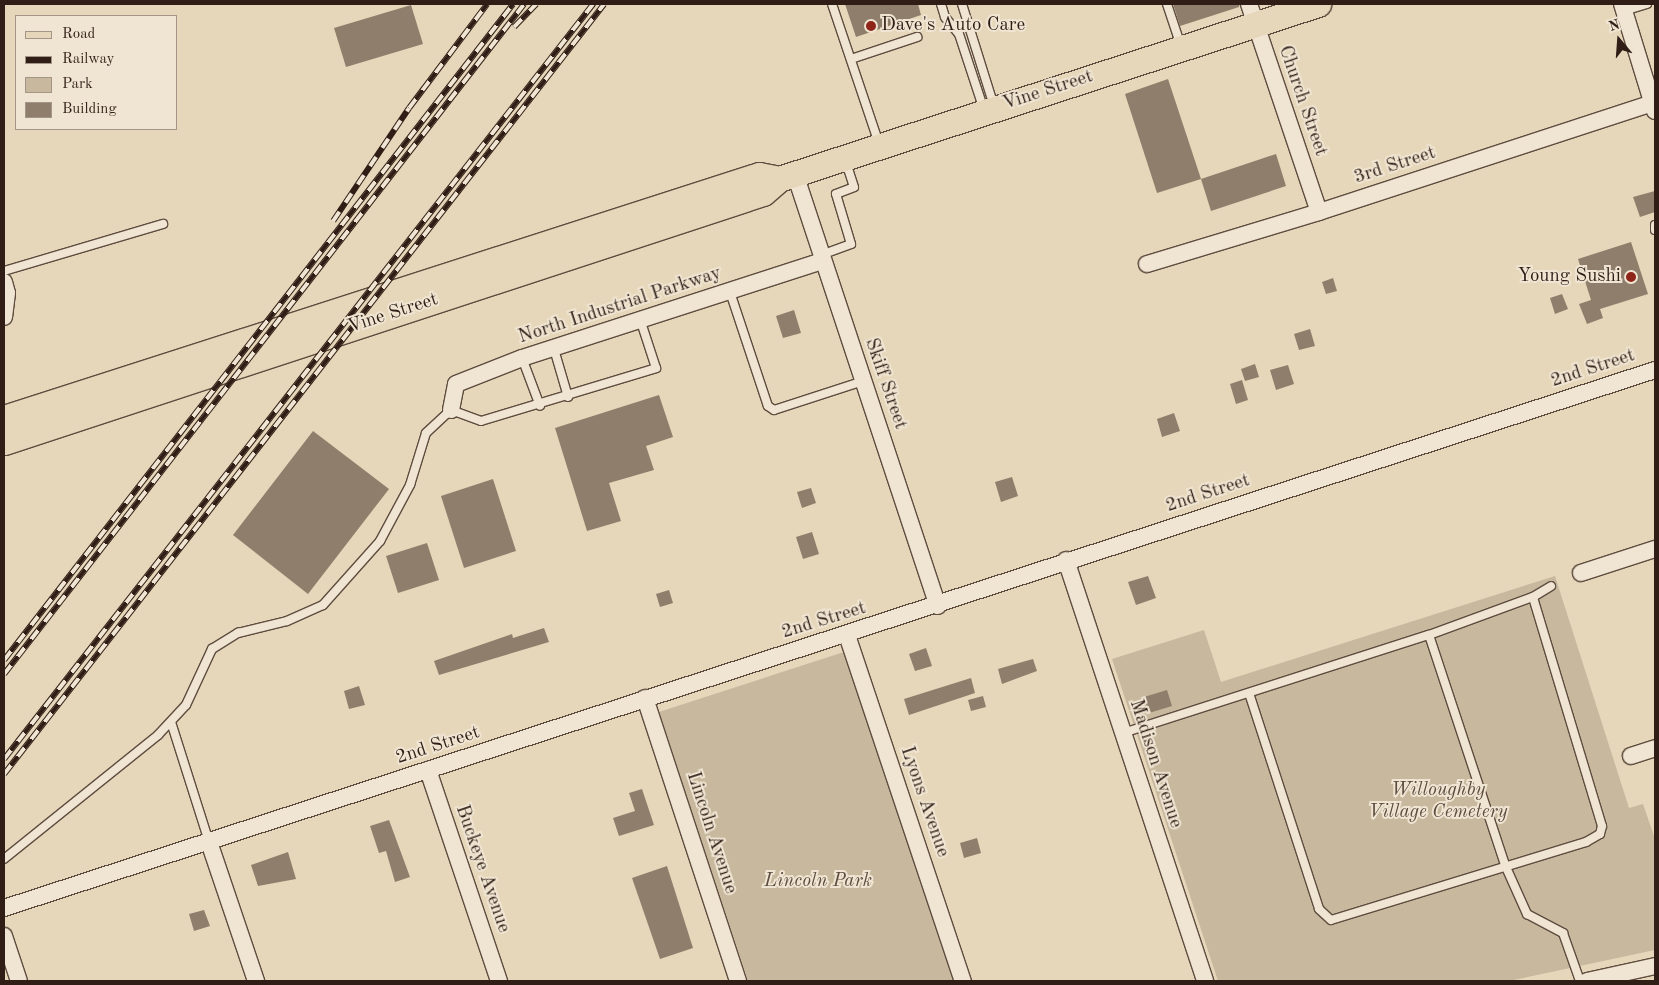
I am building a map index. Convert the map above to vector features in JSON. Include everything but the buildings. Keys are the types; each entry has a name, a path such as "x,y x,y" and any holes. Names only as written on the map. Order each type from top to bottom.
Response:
{"main road":[{"name":"Vine Street","path":"4,442 763,193 787,177 1181,48 1252,14 1318,4"},
{"name":"Vine Street","path":"4,418 759,175 787,177"}],"street":[{"path":"1623,7 1654,105"},
{"name":"Church Street","path":"1252,14 1319,212"},
{"name":"3rd Street","path":"1147,264 1319,212 1654,105"},
{"name":"Skiff Street","path":"787,177 821,258 938,606"},
{"name":"North Industrial Parkway","path":"451,410 456,384 522,358 641,322 730,292 821,258"},
{"path":"4,282 7,293 4,317"},
{"name":"2nd Street","path":"4,908 645,698 938,606 1066,560 1655,370"},
{"path":"1581,573 1655,549"},
{"name":"Madison Avenue","path":"1066,560 1206,981"},
{"name":"Lyons Avenue","path":"846,635 963,981"},
{"name":"Lincoln Avenue","path":"645,698 738,981"},
{"path":"1631,756 1655,748"},
{"name":"Buckeye Avenue","path":"428,770 499,981"},
{"path":"209,842 256,981"},
{"path":"4,936 19,981"},
{"path":"1587,981 1655,966"}],"lane":[{"path":"832,4 880,146"},
{"path":"941,4 945,18 959,34 990,110"},
{"path":"962,4 990,110"},
{"path":"1167,4 1181,48"},
{"path":"1623,7 1647,4"},
{"path":"851,59 917,37"},
{"path":"821,258 852,244 836,194 854,188 844,158"},
{"path":"4,271 163,224"},
{"path":"1655,225 1655,230"},
{"path":"730,292 768,406 774,410 863,381"},
{"path":"4,859 171,722 186,705 212,649 238,632 287,621 323,605 374,548 410,485 426,433 451,410 481,421 540,406 656,368 641,322"},
{"path":"554,349 568,396"},
{"path":"522,358 540,406"},
{"path":"1123,733 1429,635 1533,598 1551,586"},
{"path":"1249,692 1319,909 1326,917 1338,920 1594,838 1602,826 1533,598"},
{"path":"1429,635 1505,866 1528,914 1563,934 1580,981"},
{"path":"171,722 209,842"}],"green space":[{"name":"Willoughby Village Cemetery","path":"1555,576 1629,808 1643,804 1655,839 1655,950 1509,981 1218,981 1112,659 1204,630 1221,682"},
{"name":"Lincoln Park","path":"844,652 954,981 748,981 659,712"}],"railway":[{"path":"333,221 409,108 487,4"},
{"path":"4,660 513,4"},
{"path":"4,674 524,4"},
{"path":"514,27 536,4"},
{"path":"4,759 593,4"},
{"path":"4,774 604,4"}],"place":[{"name":"Dave's Auto Care","path":"871,26"},
{"name":"Young Sushi","path":"1631,277"}]}
